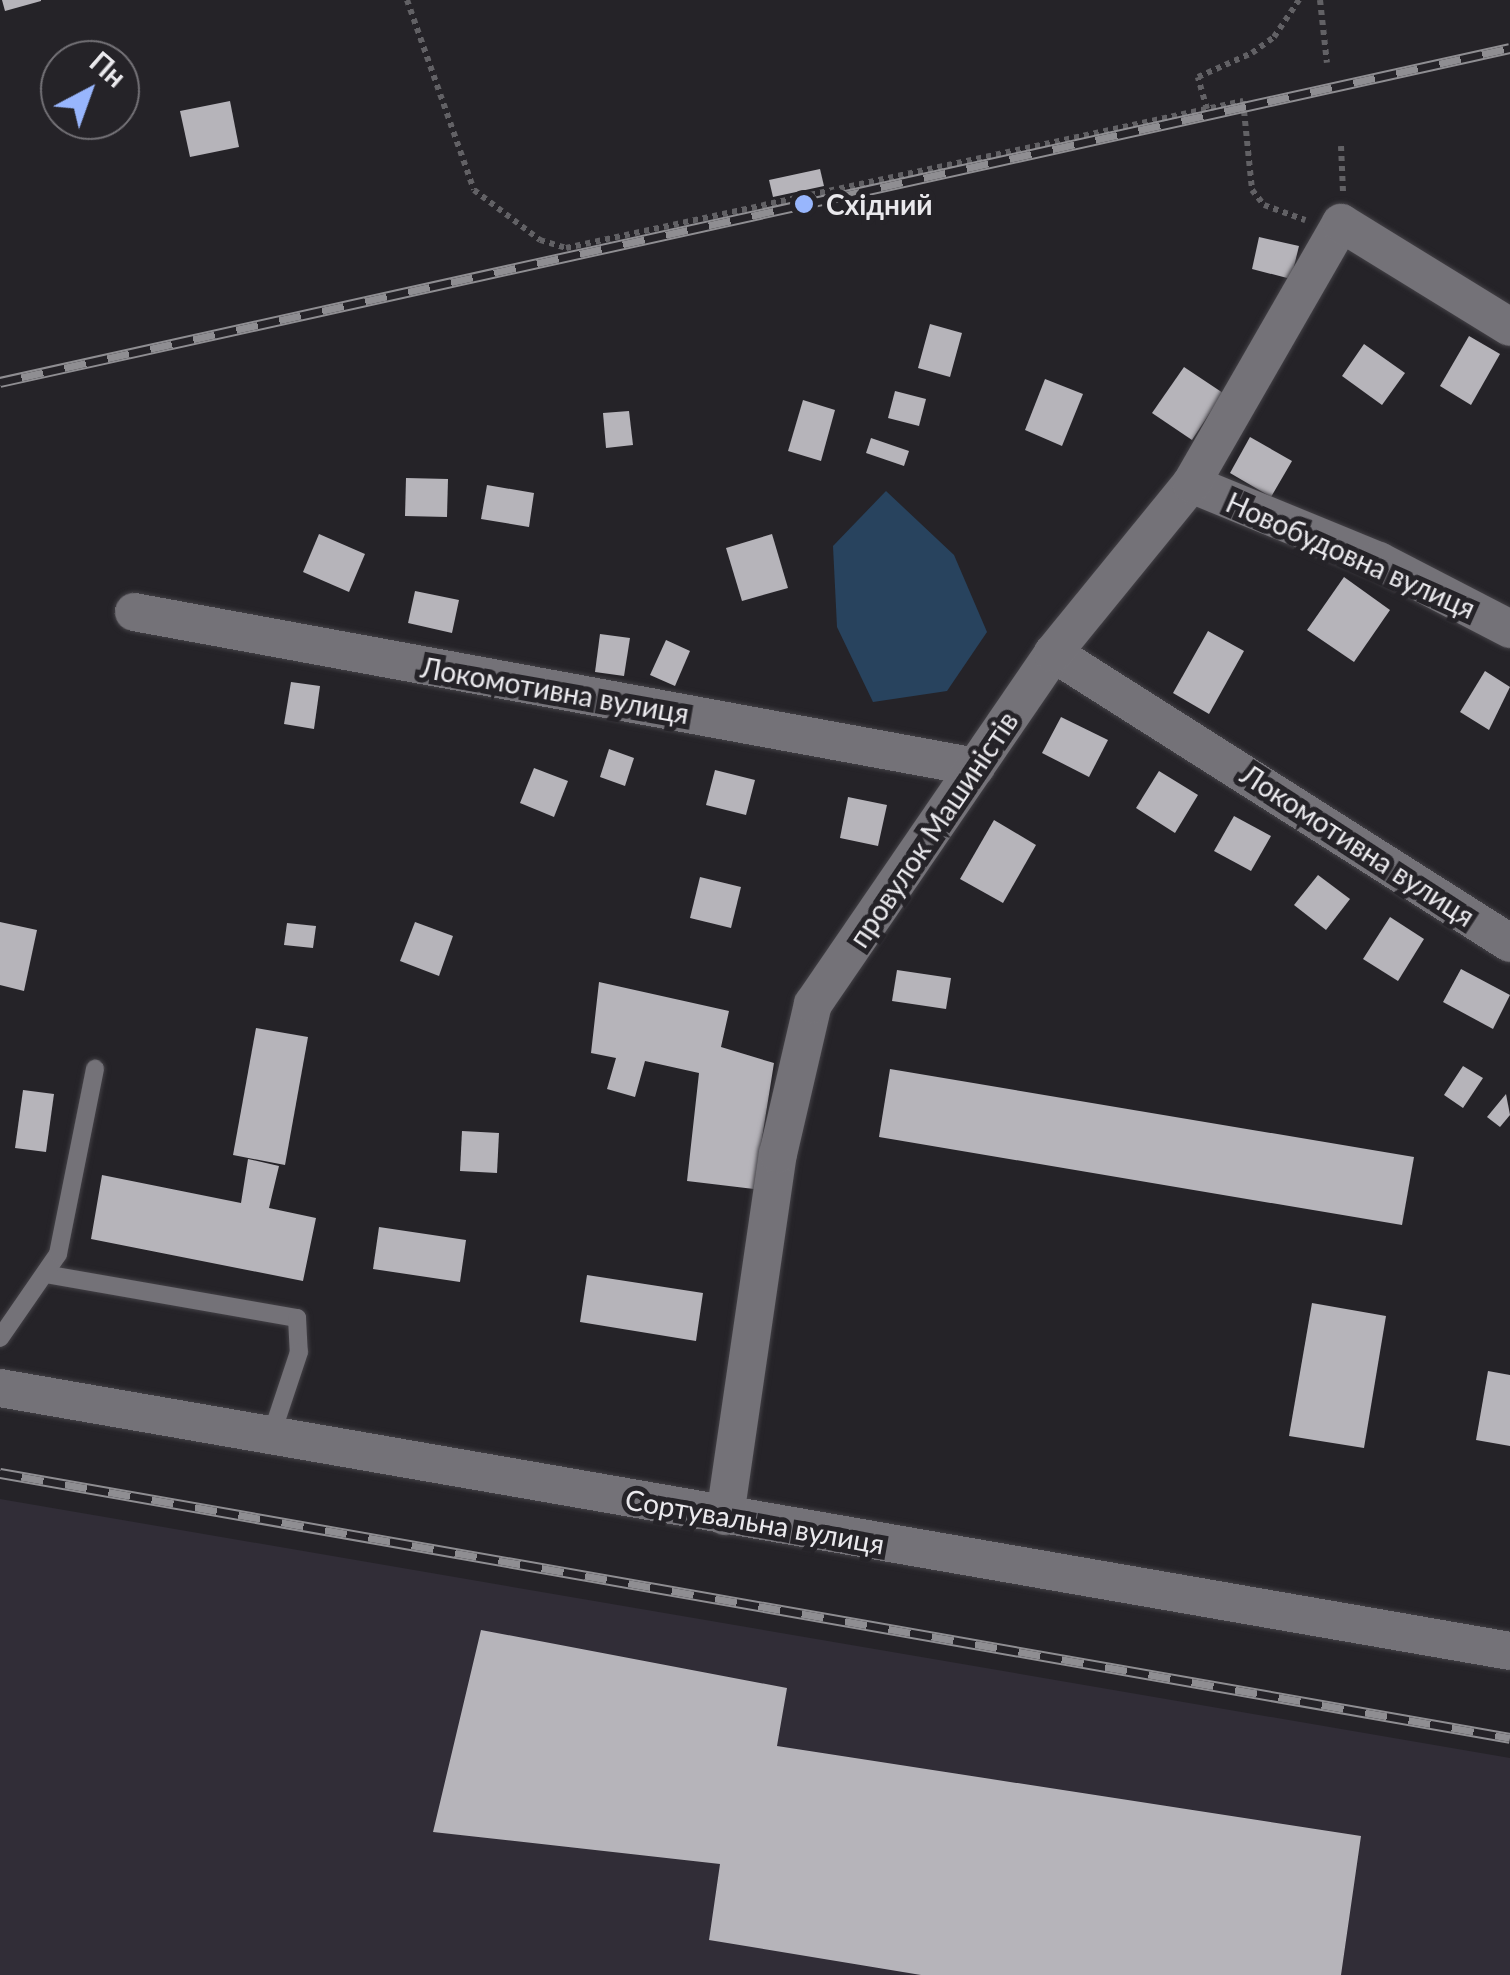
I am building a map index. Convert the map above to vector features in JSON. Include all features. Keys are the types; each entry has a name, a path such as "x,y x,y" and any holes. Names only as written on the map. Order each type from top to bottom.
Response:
{"street":[{"path":"1341,224 1510,327"},
{"name":"провулок Машиністів","path":"725,1516 778,1154 813,1004 1053,653 1191,484 1341,224"},
{"name":"Новобудовна вулиця","path":"1191,484 1379,561 1510,628"},
{"name":"Локомотивна вулиця","path":"134,612 976,767"},
{"name":"Локомотивна вулиця","path":"1053,653 1510,943"},
{"name":"Сортувальна вулиця","path":"0,1388 1510,1651"}],"lane":[{"path":"0,1338 58,1254 95,1068"},
{"path":"45,1274 297,1318 299,1352 270,1436"}],"path":[{"path":"407,0 474,190 540,240 566,248 1243,101 1252,190 1264,205 1292,219 1341,224"},
{"path":"1208,109 1198,77 1252,53 1274,36 1299,0"},
{"path":"1320,0 1327,63"}],"shaded area":[{"path":"0,1499 1510,1758 1510,1975 0,1975"}],"water":[{"path":"886,491 954,555 987,632 947,691 873,702 837,627 833,546"}],"building":[{"path":"2,0 41,0 41,1 5,11"},
{"path":"230,101 239,147 190,157 180,111"},
{"path":"820,169 824,186 773,197 769,180"},
{"path":"1259,237 1299,246 1291,279 1252,269"},
{"path":"930,324 962,333 950,377 918,368"},
{"path":"1469,336 1500,354 1471,405 1440,386"},
{"path":"1364,344 1405,373 1382,405 1342,376"},
{"path":"1184,367 1223,393 1192,440 1152,413"},
{"path":"1045,379 1083,394 1062,446 1025,430"},
{"path":"895,391 926,399 919,426 888,418"},
{"path":"803,400 835,410 821,461 788,451"},
{"path":"629,411 633,445 606,448 603,413"},
{"path":"1250,437 1292,461 1271,497 1230,473"},
{"path":"871,438 909,451 904,466 866,453"},
{"path":"406,478 448,479 447,517 405,516"},
{"path":"487,485 534,493 529,527 481,519"},
{"path":"319,534 365,554 349,592 303,572"},
{"path":"772,534 788,588 742,601 726,548"},
{"path":"1344,577 1390,610 1354,662 1307,630"},
{"path":"415,591 459,600 452,633 408,623"},
{"path":"1208,631 1244,651 1209,714 1173,693"},
{"path":"600,634 630,638 624,676 595,672"},
{"path":"666,640 690,651 675,686 650,675"},
{"path":"1485,671 1510,687 1489,730 1460,712"},
{"path":"291,682 320,686 314,729 284,724"},
{"path":"1061,717 1108,740 1089,777 1042,753"},
{"path":"609,749 634,758 625,786 600,777"},
{"path":"534,768 568,781 554,817 520,803"},
{"path":"715,770 755,780 746,815 706,805"},
{"path":"1159,771 1198,795 1175,833 1136,808"},
{"path":"848,797 887,805 878,846 840,838"},
{"path":"1234,816 1271,836 1251,871 1214,851"},
{"path":"994,820 1036,845 1003,903 960,879"},
{"path":"1318,875 1350,899 1326,930 1294,905"},
{"path":"700,877 741,887 731,928 690,918"},
{"path":"1390,917 1424,939 1398,981 1363,959"},
{"path":"0,922 37,930 24,991 0,985"},
{"path":"415,922 453,936 439,976 400,961"},
{"path":"287,923 316,926 313,948 284,945"},
{"path":"1461,969 1510,995 1493,1029 1443,1002"},
{"path":"897,970 951,978 946,1009 892,1001"},
{"path":"599,982 729,1011 721,1047 774,1063 754,1189 687,1181 699,1073 645,1061 635,1097 607,1089 616,1058 591,1053"},
{"path":"256,1028 308,1037 285,1165 233,1155"},
{"path":"1463,1066 1483,1078 1463,1108 1444,1095"},
{"path":"890,1069 1414,1157 1402,1225 879,1137"},
{"path":"23,1090 54,1094 46,1152 15,1148"},
{"path":"1506,1094 1510,1115 1500,1127 1487,1117"},
{"path":"462,1131 499,1133 497,1173 460,1171"},
{"path":"248,1159 279,1166 269,1208 316,1218 303,1281 91,1239 102,1175 241,1203"},
{"path":"379,1227 466,1240 460,1282 373,1269"},
{"path":"587,1275 703,1293 696,1341 580,1322"},
{"path":"1312,1303 1386,1316 1364,1448 1289,1436"},
{"path":"1488,1371 1510,1375 1510,1446 1476,1440"},
{"path":"481,1630 787,1688 777,1746 1361,1836 1341,1975 921,1975 709,1940 720,1864 433,1832"}],"railway":[{"path":"0,382 1510,48"},
{"path":"0,1473 1510,1738"}],"place":[{"name":"Східний","path":"804,204"}]}
